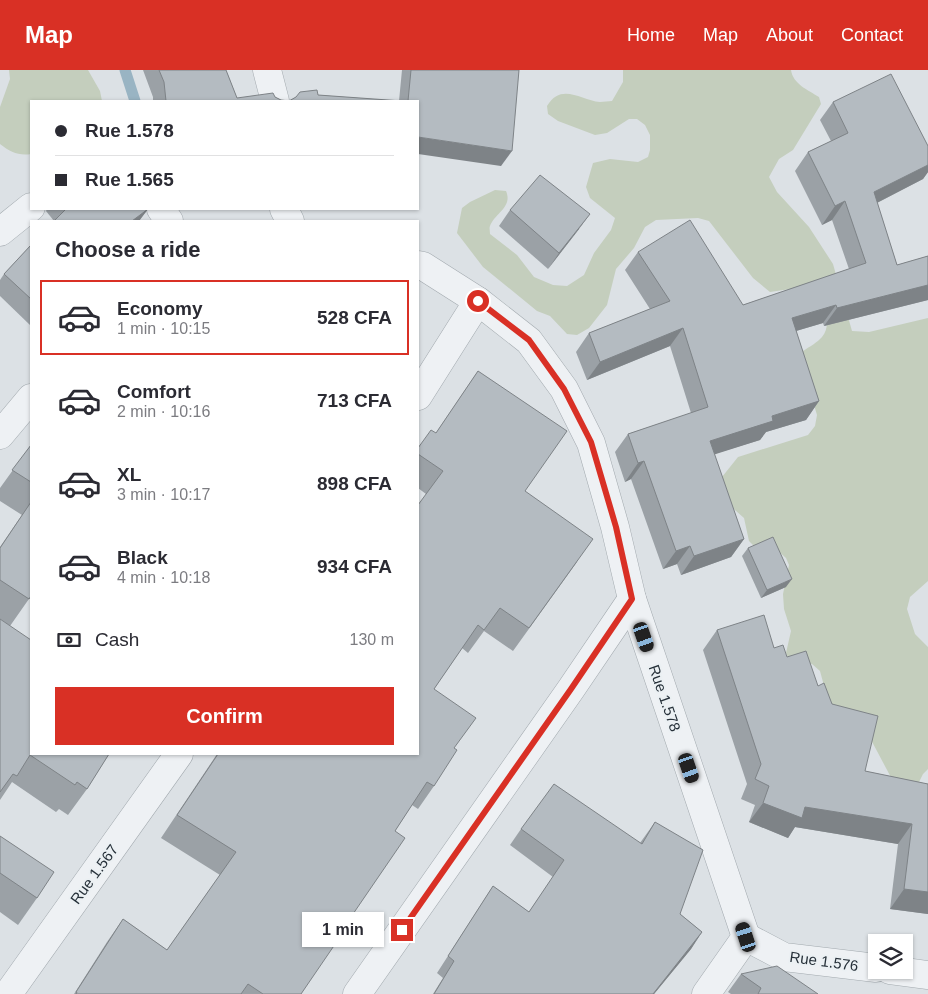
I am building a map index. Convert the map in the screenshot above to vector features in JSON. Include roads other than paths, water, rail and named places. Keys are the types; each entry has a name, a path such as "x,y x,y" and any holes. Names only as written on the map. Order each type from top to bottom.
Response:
{"street":[{"path":"267,70 275,100"},
{"path":"0,232 30,209"},
{"name":"Rue 1.578","path":"419,265 478,301 529,340 564,389 591,442 616,527 632,599 746,937"},
{"path":"419,394 478,301"},
{"path":"0,435 30,399"},
{"path":"357,994 632,599"},
{"name":"Rue 1.567","path":"8,994 178,755"},
{"path":"706,994 746,937"},
{"name":"Rue 1.576","path":"746,937 784,957 868,967"},
{"path":"913,972 928,974"}],"waterway":[{"path":"125,70 135,100"}]}
